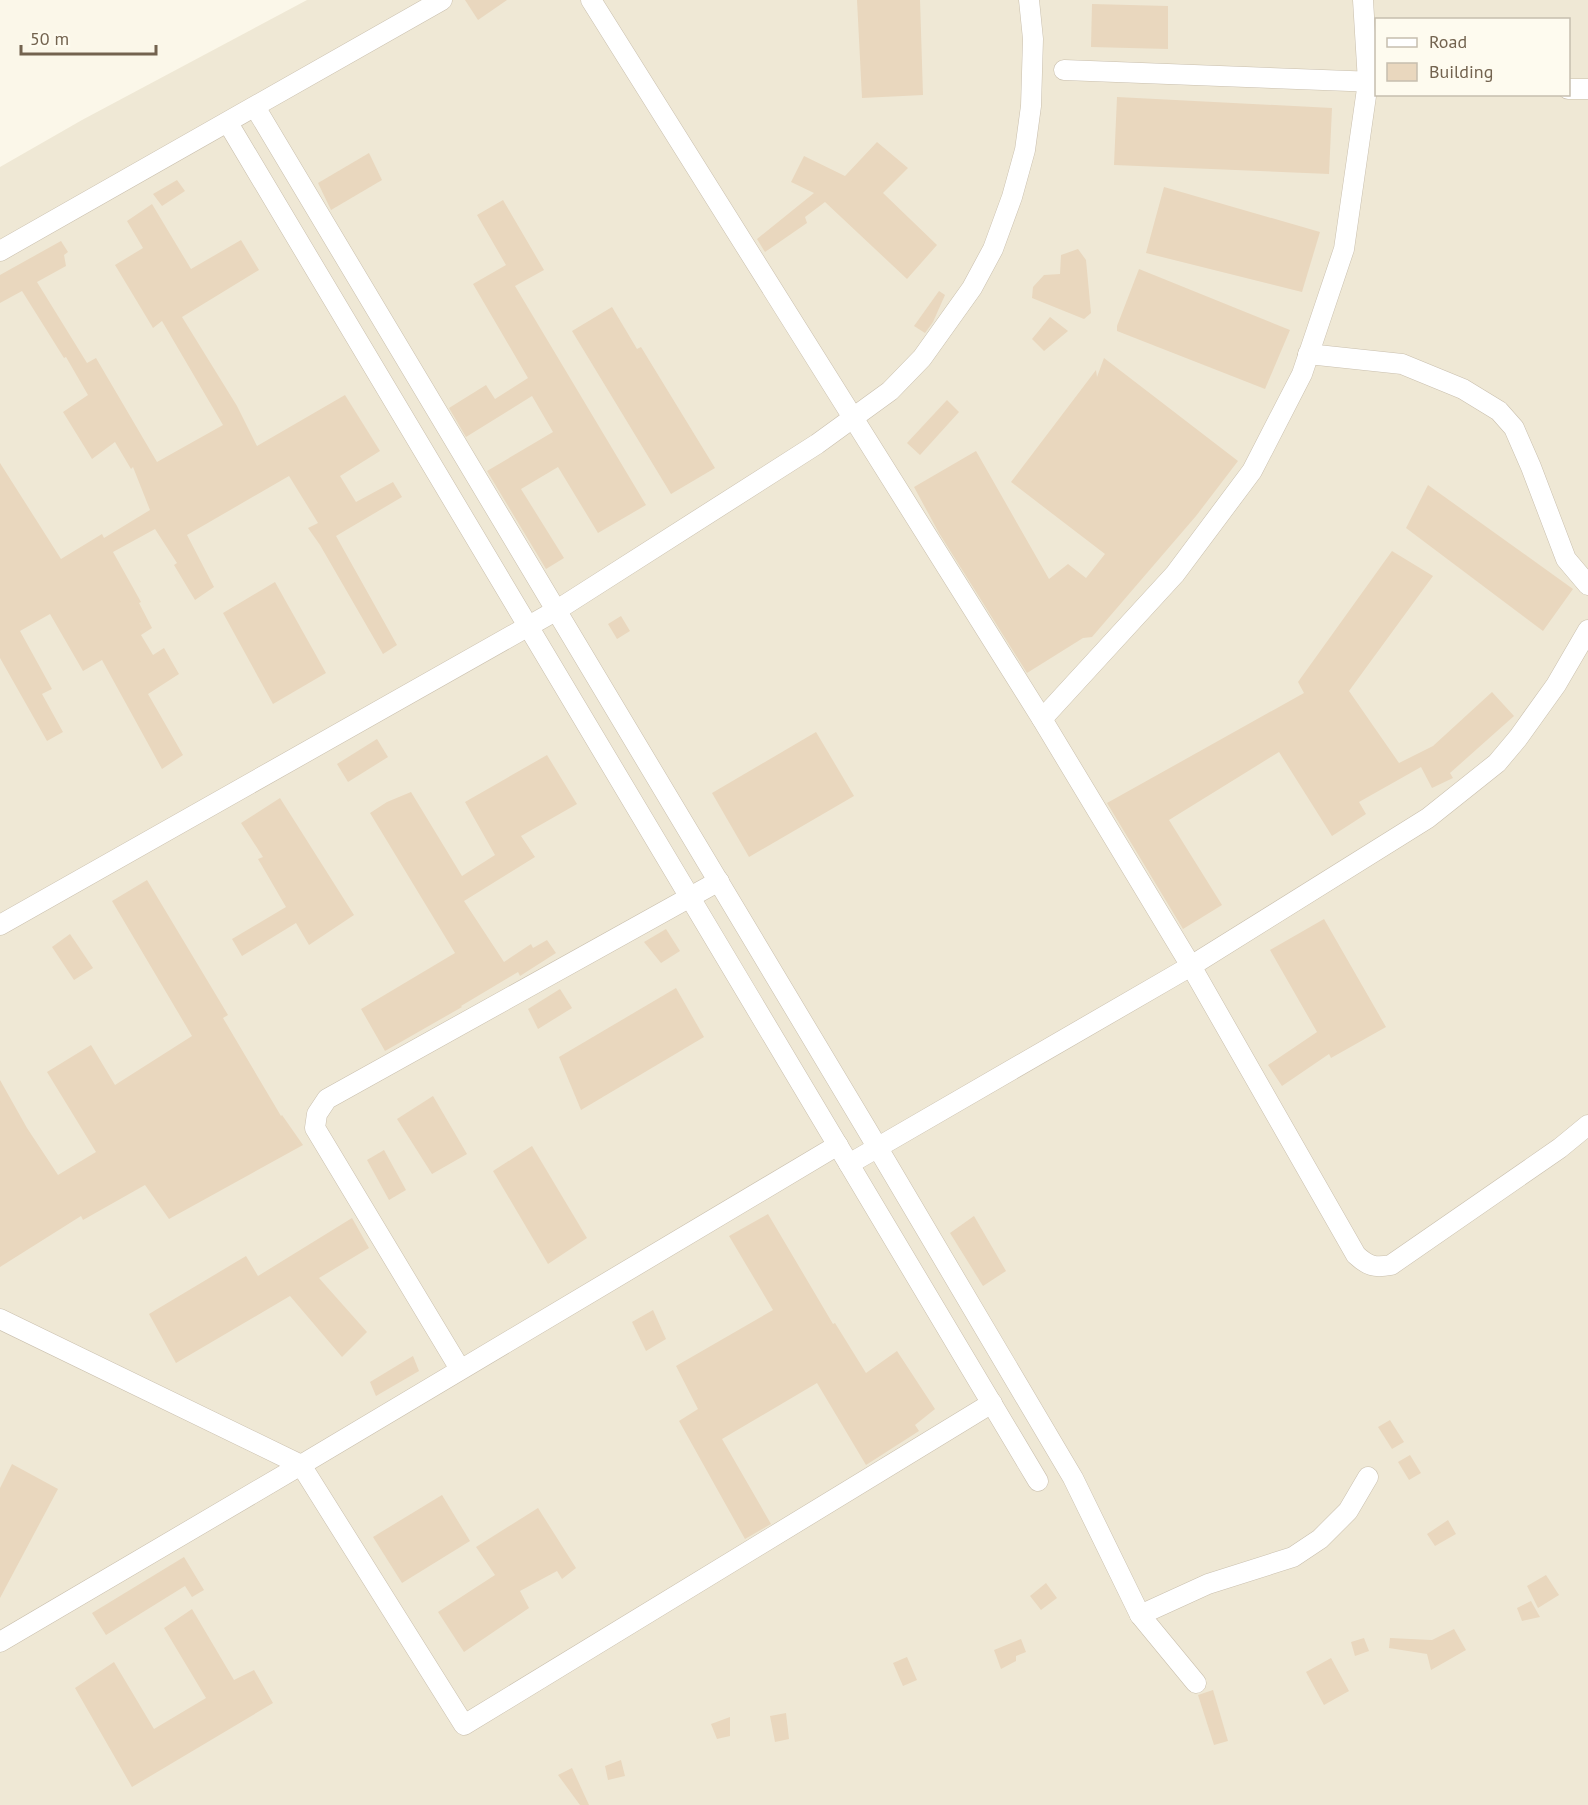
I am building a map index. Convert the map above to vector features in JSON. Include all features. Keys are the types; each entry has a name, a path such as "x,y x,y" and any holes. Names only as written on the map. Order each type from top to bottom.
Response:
{"street":[{"path":"0,251 442,0"},
{"path":"591,0 1042,719 1191,966 1356,1255 1366,1264 1376,1268 1390,1266 1560,1148 1588,1125"},
{"path":"0,925 557,610 854,419 890,391 922,358 972,288 993,249 1012,197 1025,150 1031,106 1033,39 1029,0"},
{"path":"1042,719 1175,574 1252,471 1302,374 1344,249 1372,82 1363,0"},
{"path":"1064,70 1372,82"},
{"path":"1570,88 1588,89"},
{"path":"255,107 719,881 1073,1479 1140,1615 1196,1683"},
{"path":"228,123 1038,1481"},
{"path":"1308,354 1402,364 1463,388 1499,411 1514,428 1566,559 1588,585"},
{"path":"849,1164 1191,966 1428,818 1497,763 1556,685 1588,630"},
{"path":"460,1369 315,1128 317,1114 327,1099 719,881"},
{"path":"0,1642 837,1145"},
{"path":"0,1319 301,1465 464,1725 992,1403"},
{"path":"1140,1615 1208,1584 1293,1557 1320,1539 1348,1511 1368,1477"}],"shaded area":[{"path":"307,0 1588,0 1588,1805 0,1805 0,167 82,120"}],"building":[{"path":"465,0 507,0 478,20"},
{"path":"857,0 920,0 923,95 862,98"},
{"path":"1092,4 1168,6 1168,49 1091,47"},
{"path":"1117,97 1332,108 1329,174 1114,165"},
{"path":"877,142 908,168 883,193 937,245 907,279 825,202 805,217 807,223 765,252 757,239 814,193 791,182 804,156 845,176"},
{"path":"369,153 382,180 331,210 318,183"},
{"path":"177,180 185,191 162,206 153,194"},
{"path":"1164,187 1320,232 1302,292 1146,253"},
{"path":"503,200 544,270 515,286 646,505 598,533 558,467 521,489 564,558 546,569 487,471 553,432 532,396 466,437 449,408 486,385 495,399 528,378 473,284 506,265 477,215"},
{"path":"152,204 191,269 241,240 259,270 182,317 237,406 257,446 345,395 380,451 340,476 356,502 393,482 402,497 336,536 397,645 383,654 308,528 318,523 289,476 187,535 214,587 195,600 174,565 177,563 155,529 113,552 141,602 139,603 152,628 141,635 153,655 164,648 179,674 148,694 183,755 162,769 102,660 83,671 50,614 20,631 52,689 42,694 63,732 47,741 0,658 0,463 61,559 102,534 104,538 150,510 133,467 131,469 115,442 92,459 63,412 88,395 22,291 0,303 0,275 61,241 68,252 64,255 66,266 37,282 87,363 96,358 157,462 223,425 162,321 153,328 115,265 143,248 127,221"},
{"path":"1078,249 1086,260 1091,313 1084,319 1032,298 1033,287 1044,275 1060,274 1061,255"},
{"path":"1139,269 1290,330 1265,389 1117,331"},
{"path":"939,291 945,295 933,322 925,333 914,326"},
{"path":"612,307 637,349 641,347 715,468 671,494 572,331"},
{"path":"1050,317 1068,331 1044,351 1032,339"},
{"path":"1104,358 1238,461 1196,516 1092,637 1083,638 1027,673 939,533 914,487 976,451 1049,579 1068,564 1086,578 1105,554 1011,482 1096,370 1097,377"},
{"path":"947,400 959,412 920,455 907,443"},
{"path":"1428,485 1573,589 1543,631 1406,528"},
{"path":"1392,551 1433,576 1349,691 1399,763 1433,746 1492,692 1514,716 1450,773 1453,778 1432,788 1421,767 1359,802 1366,814 1332,836 1279,752 1169,820 1222,905 1183,929 1107,803 1304,693 1298,682"},
{"path":"275,582 326,673 273,704 223,613"},
{"path":"621,616 630,631 617,639 608,624"},
{"path":"816,732 854,796 749,857 712,793"},
{"path":"377,739 388,757 348,782 337,764"},
{"path":"547,755 577,804 521,836 535,857 464,901 504,962 531,944 533,948 547,940 556,953 520,976 518,972 385,1051 361,1009 455,953 370,813 387,802 411,792 462,876 495,855 465,802"},
{"path":"280,798 354,915 309,945 296,923 242,956 232,939 286,907 258,859 263,857 241,823"},
{"path":"147,880 228,1015 223,1018 281,1116 303,1145 169,1219 145,1185 83,1220 81,1216 0,1267 0,1080 27,1128 58,1175 96,1152 47,1072 91,1045 115,1085 192,1036 112,901"},
{"path":"1324,919 1386,1027 1331,1058 1329,1054 1282,1086 1268,1065 1317,1032 1270,950"},
{"path":"666,929 680,951 661,963 644,942"},
{"path":"70,934 93,968 74,980 52,947"},
{"path":"676,988 704,1037 581,1110 559,1057"},
{"path":"560,989 572,1008 538,1029 528,1009"},
{"path":"433,1096 467,1154 432,1174 397,1119"},
{"path":"532,1146 587,1238 548,1264 493,1171"},
{"path":"384,1150 406,1190 389,1200 367,1160"},
{"path":"768,1214 833,1324 835,1323 866,1373 897,1351 935,1409 915,1425 919,1431 866,1465 817,1383 722,1439 771,1524 745,1539 679,1421 698,1409 676,1366 773,1310 729,1236"},
{"path":"974,1216 1006,1271 983,1286 950,1233"},
{"path":"352,1218 369,1248 319,1278 367,1332 342,1357 290,1296 176,1363 149,1314 246,1256 258,1276"},
{"path":"653,1310 666,1339 646,1351 632,1322"},
{"path":"413,1356 419,1371 376,1396 370,1382"},
{"path":"1390,1420 1404,1442 1392,1449 1378,1427"},
{"path":"1410,1455 1421,1473 1409,1480 1398,1462"},
{"path":"12,1464 58,1489 0,1598 0,1488"},
{"path":"442,1495 470,1541 402,1583 373,1537"},
{"path":"538,1508 576,1568 562,1579 557,1571 520,1591 529,1608 464,1652 438,1612 495,1575 476,1547"},
{"path":"1448,1520 1456,1534 1435,1546 1427,1534"},
{"path":"184,1557 204,1590 192,1597 185,1586 106,1635 92,1613"},
{"path":"1546,1575 1559,1595 1538,1608 1527,1586"},
{"path":"1046,1583 1057,1598 1041,1610 1030,1596"},
{"path":"1531,1601 1540,1617 1522,1621 1517,1608"},
{"path":"192,1609 234,1680 254,1670 273,1703 132,1787 75,1688 114,1662 154,1729 206,1698 164,1628"},
{"path":"1454,1629 1466,1650 1431,1670 1427,1654 1389,1648 1390,1638 1432,1640"},
{"path":"1364,1638 1369,1651 1355,1656 1351,1642"},
{"path":"1021,1639 1026,1652 1016,1656 1016,1661 1001,1669 994,1650"},
{"path":"907,1657 917,1680 903,1686 893,1663"},
{"path":"1331,1658 1349,1691 1324,1705 1306,1672"},
{"path":"1213,1690 1228,1741 1214,1745 1198,1695"},
{"path":"786,1713 789,1739 775,1742 770,1716"},
{"path":"730,1717 730,1736 717,1739 711,1724"},
{"path":"621,1760 625,1776 608,1780 605,1766"},
{"path":"572,1768 589,1805 580,1805 558,1775"}]}
